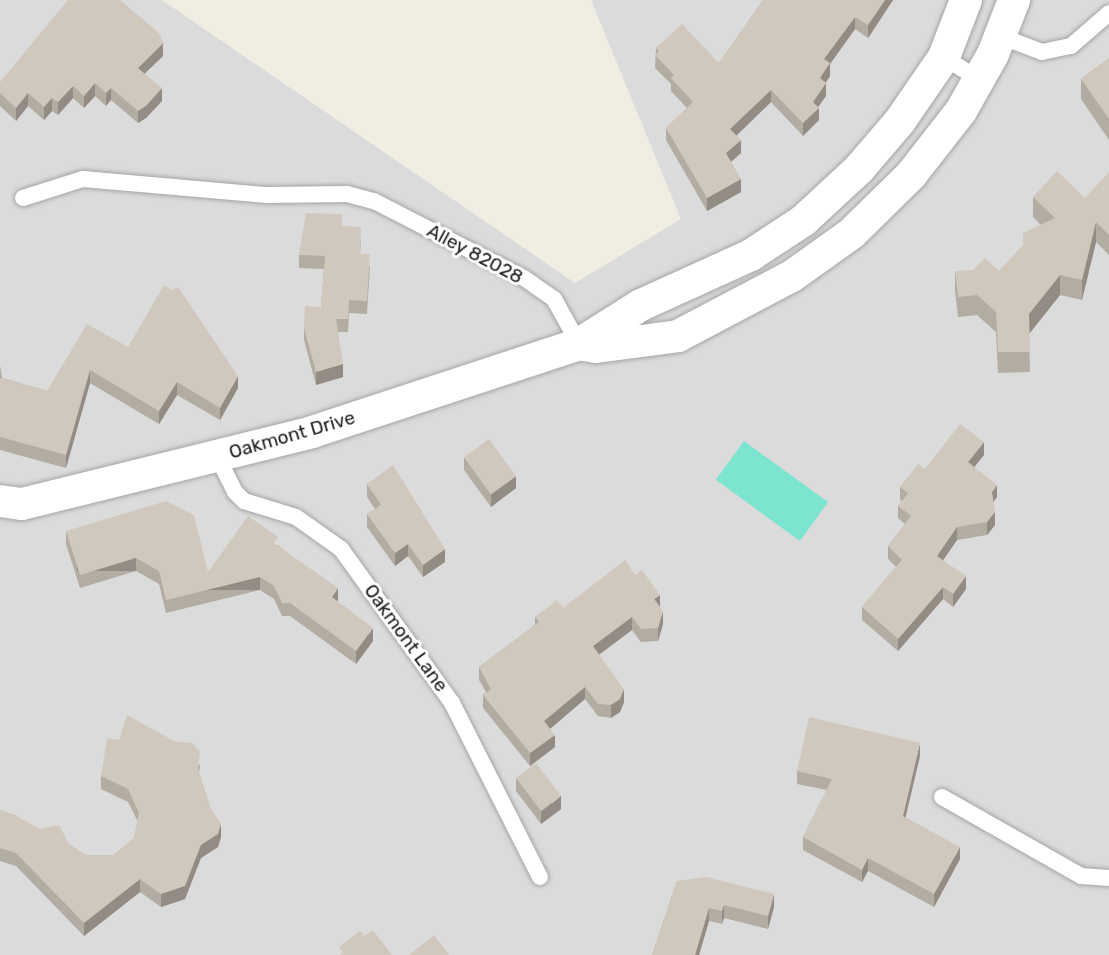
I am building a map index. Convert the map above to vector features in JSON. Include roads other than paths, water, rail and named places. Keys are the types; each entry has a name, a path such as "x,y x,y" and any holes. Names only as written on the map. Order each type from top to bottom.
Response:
{"street":[{"name":"Oakmont Drive","path":"579,344 596,347 678,336 792,276 812,238 859,169 900,121 944,57 966,0"},
{"name":"Oakmont Drive","path":"0,502 22,504 312,432 579,344 641,304 751,255 812,238 852,233 911,175 961,111 1000,36 1014,0"}],"lane":[{"path":"1000,36 1042,52 1071,46 1109,13"},
{"path":"944,57 978,79"},
{"name":"Alley 82028","path":"23,198 83,179 267,195 346,194 374,201 524,278 554,299 579,344"},
{"name":"Oakmont Lane","path":"217,456 235,492 244,500 296,517 341,549 452,703 540,877"},
{"path":"942,797 1081,876 1109,878"}]}
